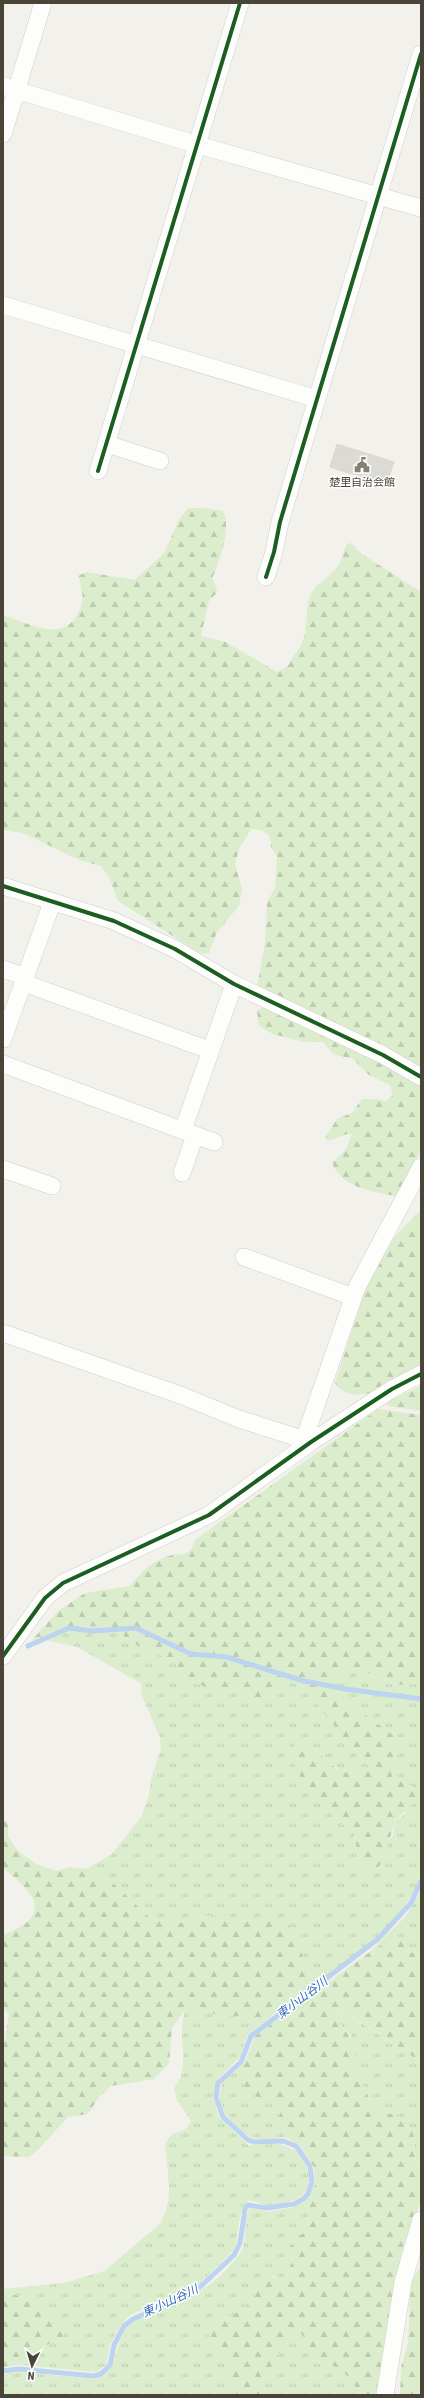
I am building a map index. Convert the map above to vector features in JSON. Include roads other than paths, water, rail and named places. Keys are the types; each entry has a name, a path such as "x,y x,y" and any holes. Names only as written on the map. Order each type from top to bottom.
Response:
{"street":[{"path":"3,134 10,87 43,3"},
{"path":"98,471 240,3"},
{"path":"266,577 377,195 421,54"},
{"path":"10,87 198,145 421,208"},
{"path":"3,305 317,399"},
{"path":"107,444 160,461"},
{"path":"3,886 121,924 175,949 234,984 383,1055 421,1077"},
{"path":"3,1039 52,903"},
{"path":"3,969 25,980 209,1050"},
{"path":"182,1173 189,1132 209,1050 234,984"},
{"path":"3,1064 214,1142"},
{"path":"307,1441 357,1286 421,1167"},
{"path":"3,1169 52,1186"},
{"path":"244,1258 353,1297"},
{"path":"3,1333 307,1441"},
{"path":"3,1656 45,1598 63,1583 209,1515 307,1441 392,1389 421,1374"},
{"path":"385,2395 403,2282 421,2220"}],"waterway":[{"path":"28,1646 69,1628 92,1631 136,1628 191,1654 226,1657 304,1681 346,1689 421,1699"},
{"name":"東小山谷川","path":"3,2371 19,2369 94,2376 101,2374 110,2365 114,2345 124,2326 133,2319 156,2309 175,2297 200,2287 234,2255 240,2243 245,2209 248,2205 267,2208 294,2204 308,2194 312,2182 310,2166 296,2146 283,2141 254,2142 248,2140 223,2117 216,2098 218,2083 241,2062 251,2036 378,1939 411,1903 421,1881"}],"place":[{"name":"楚里自治会館","path":"362,465"}]}
